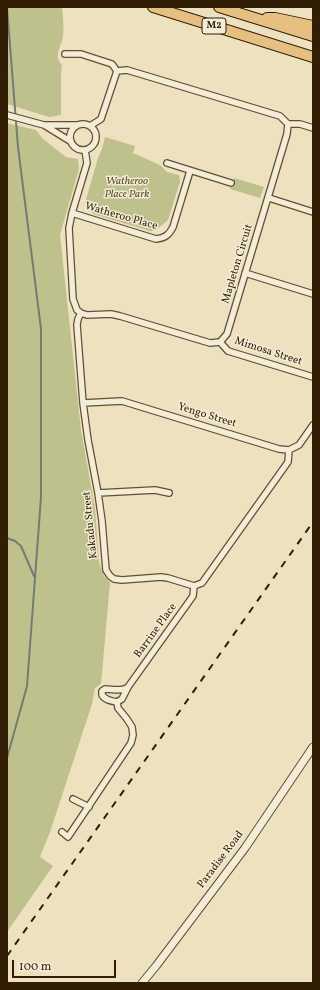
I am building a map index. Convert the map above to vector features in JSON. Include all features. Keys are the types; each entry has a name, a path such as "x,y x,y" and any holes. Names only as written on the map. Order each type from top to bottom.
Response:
{"highway":[{"name":"M2","path":"153,7 313,57"},
{"name":"M2","path":"219,7 313,36"},
{"path":"257,19 275,18 313,26"},
{"path":"274,45 293,56 313,63"}],"street":[{"path":"65,54 81,54 112,64 118,71"},
{"path":"118,71 127,70 280,116 288,124 300,124 313,128"},
{"path":"90,126 101,119 118,71"},
{"path":"7,115 44,125 84,124 90,126 95,132 96,140 92,146 85,150 81,150 74,147 70,141 44,125"},
{"name":"Mapleton Circuit","path":"220,342 227,334 269,198 287,134 288,124"},
{"path":"70,141 70,134 77,125"},
{"path":"85,150 87,163 69,228 73,299 77,310 87,315 116,315 210,344 220,342"},
{"path":"167,164 232,183"},
{"name":"Watheroo Place","path":"72,213 156,239 163,238 169,234 173,227 190,170"},
{"path":"269,198 313,212"},
{"path":"245,273 313,294"},
{"name":"Kakadu Street","path":"81,313 77,325 83,403 102,521 106,570 114,579 122,580 161,577 194,586"},
{"name":"Mimosa Street","path":"220,342 228,351 313,377"},
{"name":"Yengo Street","path":"83,403 122,401 279,449 289,450"},
{"path":"194,586 202,583 288,462 289,450 299,445 313,425"},
{"path":"98,493 155,490 169,493"},
{"name":"Barrine Place","path":"117,702 122,699 128,687 193,596 194,586"},
{"path":"62,832 68,837 131,743 133,735 132,727 118,708 117,702 104,698 102,695 102,691 105,689 120,690 128,687"},
{"name":"Paradise Road","path":"142,983 245,848 313,747"},
{"path":"73,799 89,807"}],"green space":[{"path":"7,7 62,8 63,37 58,51 59,62 62,65 61,115 49,117 7,104"},
{"path":"7,123 36,130 43,139 66,157 78,159 79,169 60,235 81,430 95,508 99,562 104,576 110,583 101,684 95,688 92,704 50,832 40,857 53,866 7,932"},
{"name":"Watheroo Place Park","path":"105,137 135,146 133,153 160,165 167,172 179,175 180,182 168,220 156,230 150,231 93,214 85,203"},
{"path":"234,178 264,187 260,198 230,189"}],"waterway":[{"path":"7,7 18,147 41,329 41,497 27,686 7,758"},
{"path":"7,538 15,541 21,546 34,576"}],"railway":[{"path":"7,956 313,522"}]}
